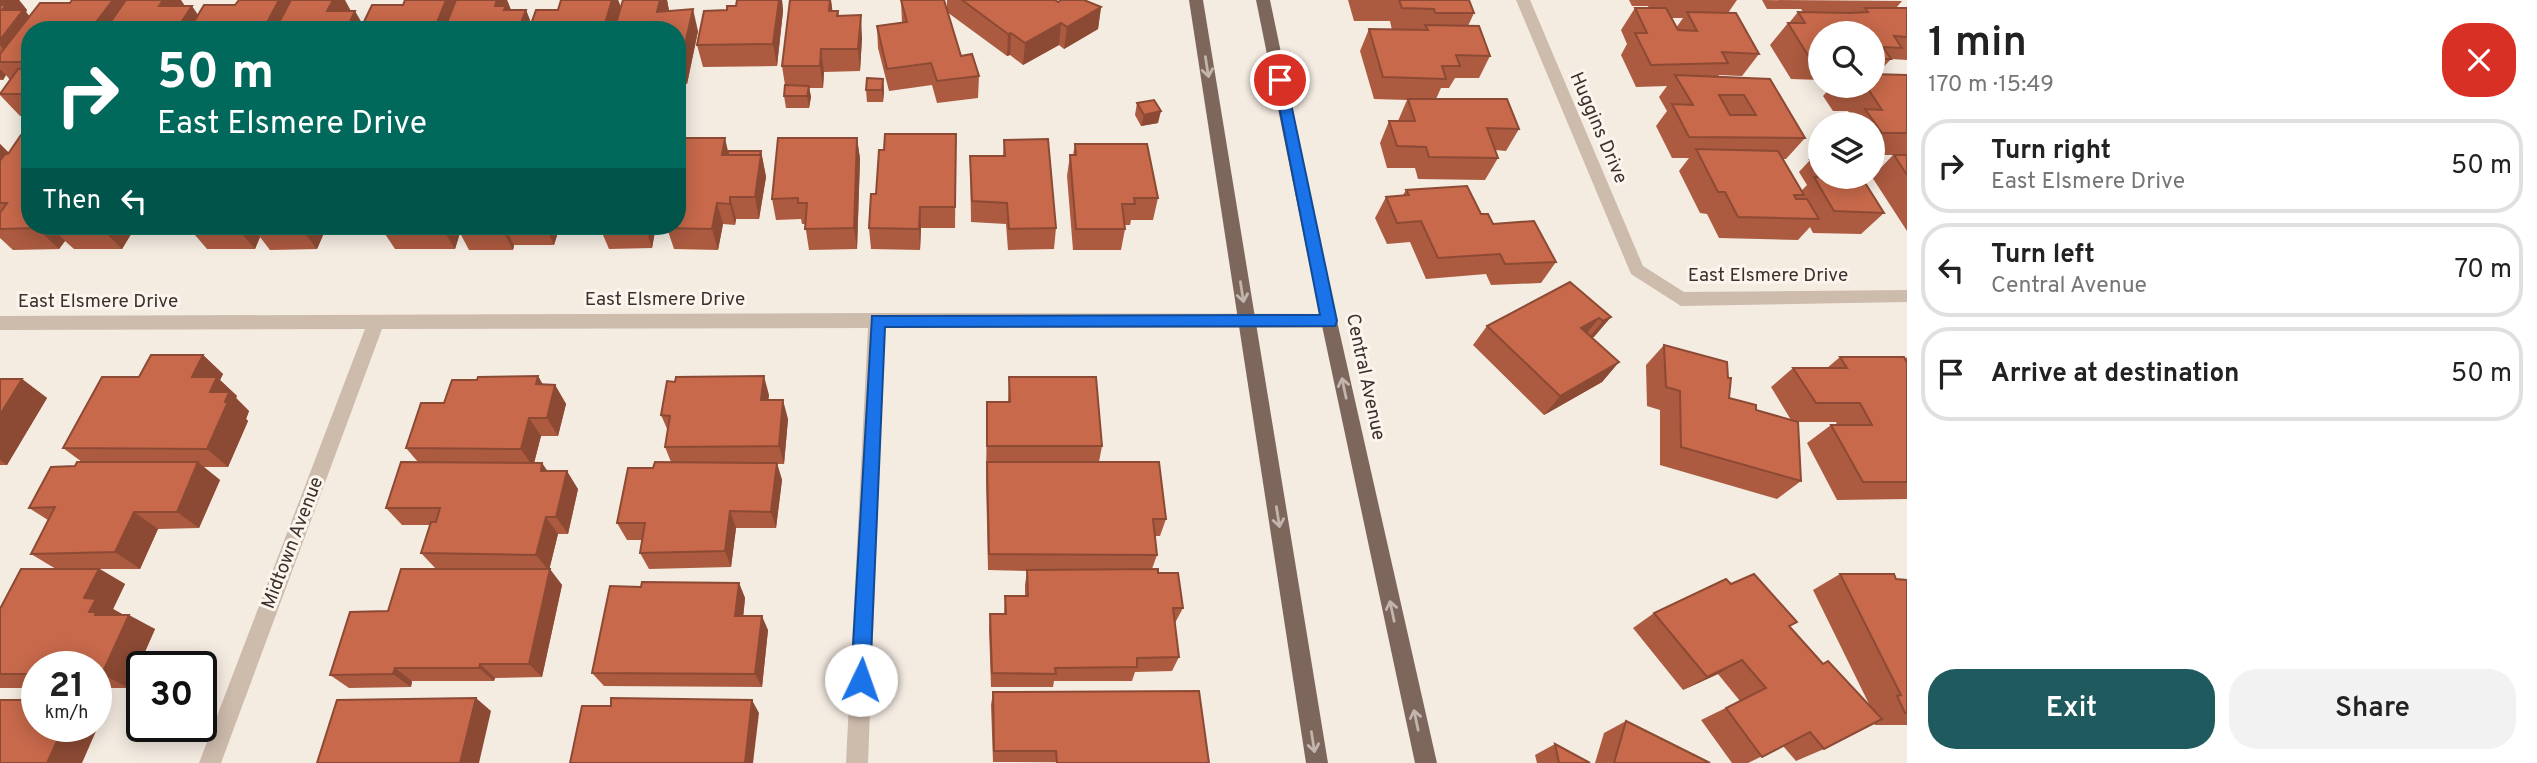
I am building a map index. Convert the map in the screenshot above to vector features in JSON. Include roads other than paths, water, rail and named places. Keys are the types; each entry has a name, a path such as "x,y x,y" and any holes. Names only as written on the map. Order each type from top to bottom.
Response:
{"main road":[{"path":"1196,0 1317,763"},
{"name":"Central Avenue","path":"1264,0 1329,321 1426,763"}],"street":[{"name":"Huggins Drive","path":"1523,0 1637,270"},
{"name":"East Elsmere Drive","path":"1637,270 1681,299 1907,296"},
{"path":"857,763 877,320"},
{"name":"East Elsmere Drive","path":"0,323 1329,321"},
{"name":"Midtown Avenue","path":"210,763 376,322"}]}
